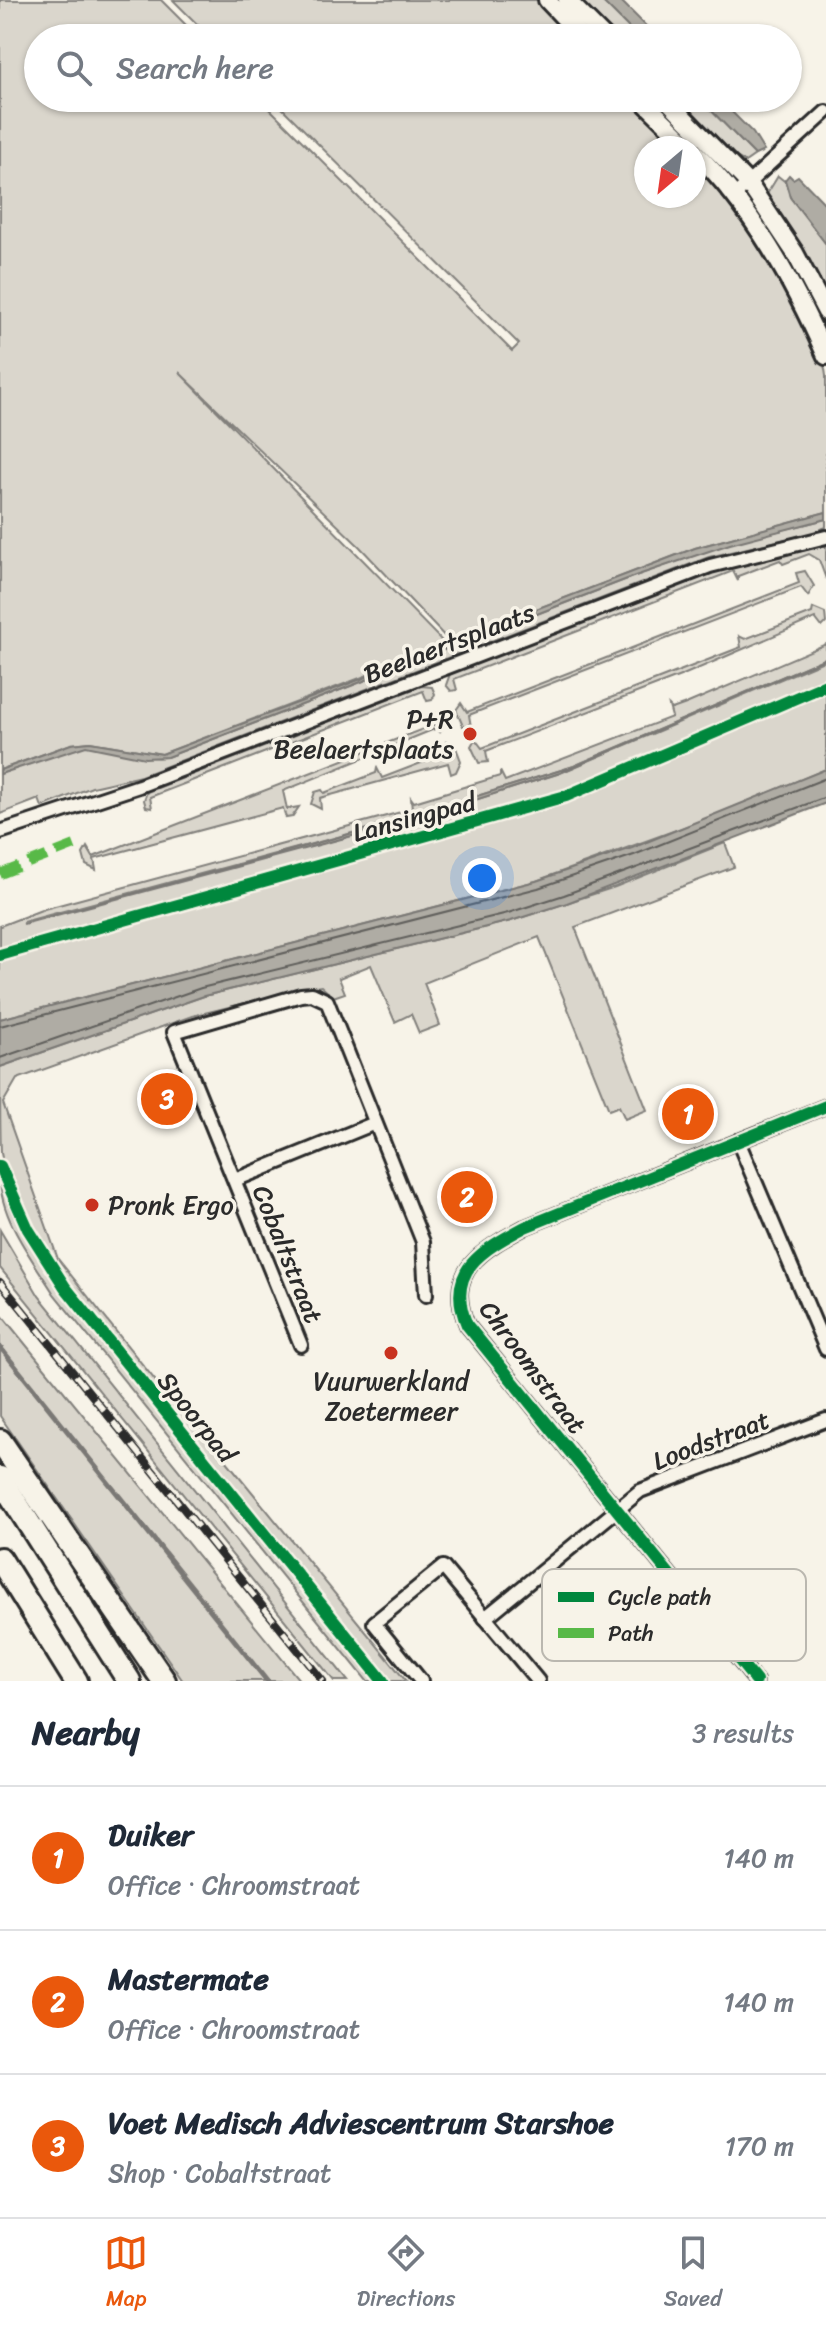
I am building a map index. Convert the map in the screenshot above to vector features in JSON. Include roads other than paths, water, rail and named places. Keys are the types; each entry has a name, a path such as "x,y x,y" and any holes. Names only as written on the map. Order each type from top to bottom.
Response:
{"highway":[{"path":"0,1441 164,1681"},
{"path":"0,1478 129,1681"},
{"path":"0,1559 76,1681"},
{"path":"31,1607 67,1681"}],"street":[{"path":"547,0 570,24"},
{"path":"567,0 591,24"},
{"path":"655,112 679,136"},
{"path":"679,112 749,184 795,253 826,312"},
{"path":"733,197 826,112"},
{"path":"706,165 733,197 798,295 826,356"},
{"name":"Beelaertsplaats","path":"0,832 139,786 698,571 826,537"},
{"name":"Cobaltstraat","path":"301,1345 174,1032 301,995 320,996 327,1001 423,1242 422,1278 426,1295"},
{"name":"Chroomstraat","path":"665,1569 467,1325 457,1295 460,1280 485,1252 525,1227 826,1106"},
{"name":"Cobaltstraat","path":"235,1180 375,1123"},
{"path":"738,1141 826,1349"},
{"name":"Loodstraat","path":"617,1510 640,1491 826,1420"},
{"path":"545,1569 617,1510"},
{"path":"421,1681 374,1623 443,1567 538,1681"},
{"path":"485,1618 542,1571"},
{"name":"Chroomstraat","path":"740,1661 756,1681"}],"water":[{"path":"601,0 620,0 644,24 625,24"},
{"path":"713,112 732,112 753,133 764,151 755,155"},
{"path":"789,175 793,179 798,176 826,205 826,244 790,197 785,180"},
{"path":"826,512 826,519 730,544 635,576 167,757 145,758 86,746 0,774 0,770 71,744 90,742 162,754 444,648 450,642 695,548"},
{"path":"826,658 560,773 412,820 23,924 393,822 574,766"},
{"path":"826,769 826,803 567,903 511,921 204,996 0,1067 0,1019 536,881 632,848"}],"waterway":[{"path":"0,1347 267,1681"}],"railway":[{"path":"0,1282 323,1681"}],"place":[{"name":"P+R Beelaertsplaats","path":"470,734"},
{"name":"Voet Medisch Adviescentrum Starshoe","path":"167,1099"},
{"name":"Duiker","path":"688,1114"},
{"name":"Mastermate","path":"467,1197"},
{"name":"Pronk Ergo","path":"92,1205"},
{"name":"Vuurwerkland Zoetermeer","path":"391,1353"}]}
